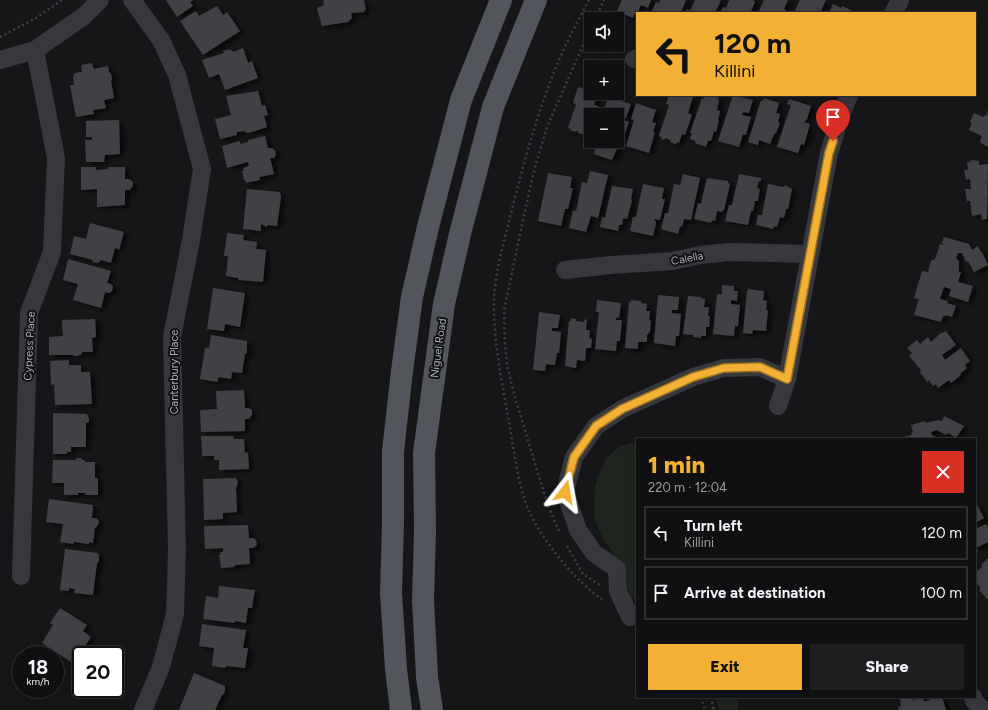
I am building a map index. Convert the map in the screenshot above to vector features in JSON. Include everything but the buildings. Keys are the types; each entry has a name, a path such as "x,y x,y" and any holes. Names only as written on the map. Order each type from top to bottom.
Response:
{"main road":[{"path":"401,710 396,669 391,593 393,451 412,297 428,227 461,100 501,0"},
{"name":"Niguel Road","path":"432,710 427,677 423,600 425,530 424,453 444,304 460,234 493,107 536,0"}],"street":[{"path":"0,60 35,50 84,16 100,0"},
{"name":"Canterbury Place","path":"132,0 161,40 176,75 202,169 192,240 172,337 177,550 175,614 161,667 143,710"},
{"path":"894,12 900,0"},
{"name":"Cypress Place","path":"21,576 29,313 52,252 56,158 35,50"},
{"path":"778,406 787,379 809,254 829,153 849,96"},
{"name":"Calella","path":"565,270 673,261 700,254 729,252 809,254"},
{"path":"620,607 617,569 594,553 578,530 565,492 574,457 596,426 622,409 693,377 724,368 760,367 787,379"},
{"path":"974,698 974,701 983,710"}],"path":[{"path":"0,37 36,18 62,0"},
{"path":"588,0 556,67 538,116 521,172 500,259 494,299 496,342 512,440 521,486 528,510 550,545 577,579 620,607"},
{"path":"598,12 604,0"},
{"path":"560,532 548,506 514,394 507,365 504,342 504,311 535,167 547,128 584,43"},
{"path":"566,544 584,574 620,607"},
{"path":"701,698 705,710"},
{"path":"711,698 714,710"}],"shaded area":[{"path":"636,442 636,601 631,597 627,586 628,574 601,535 594,516 595,485 606,458 620,446"},
{"path":"715,698 738,698 738,710 720,710"}],"route":[{"path":"565,492 574,457 596,426 622,409 693,377 724,368 760,367 787,379 809,254 829,153 833,141"}]}
